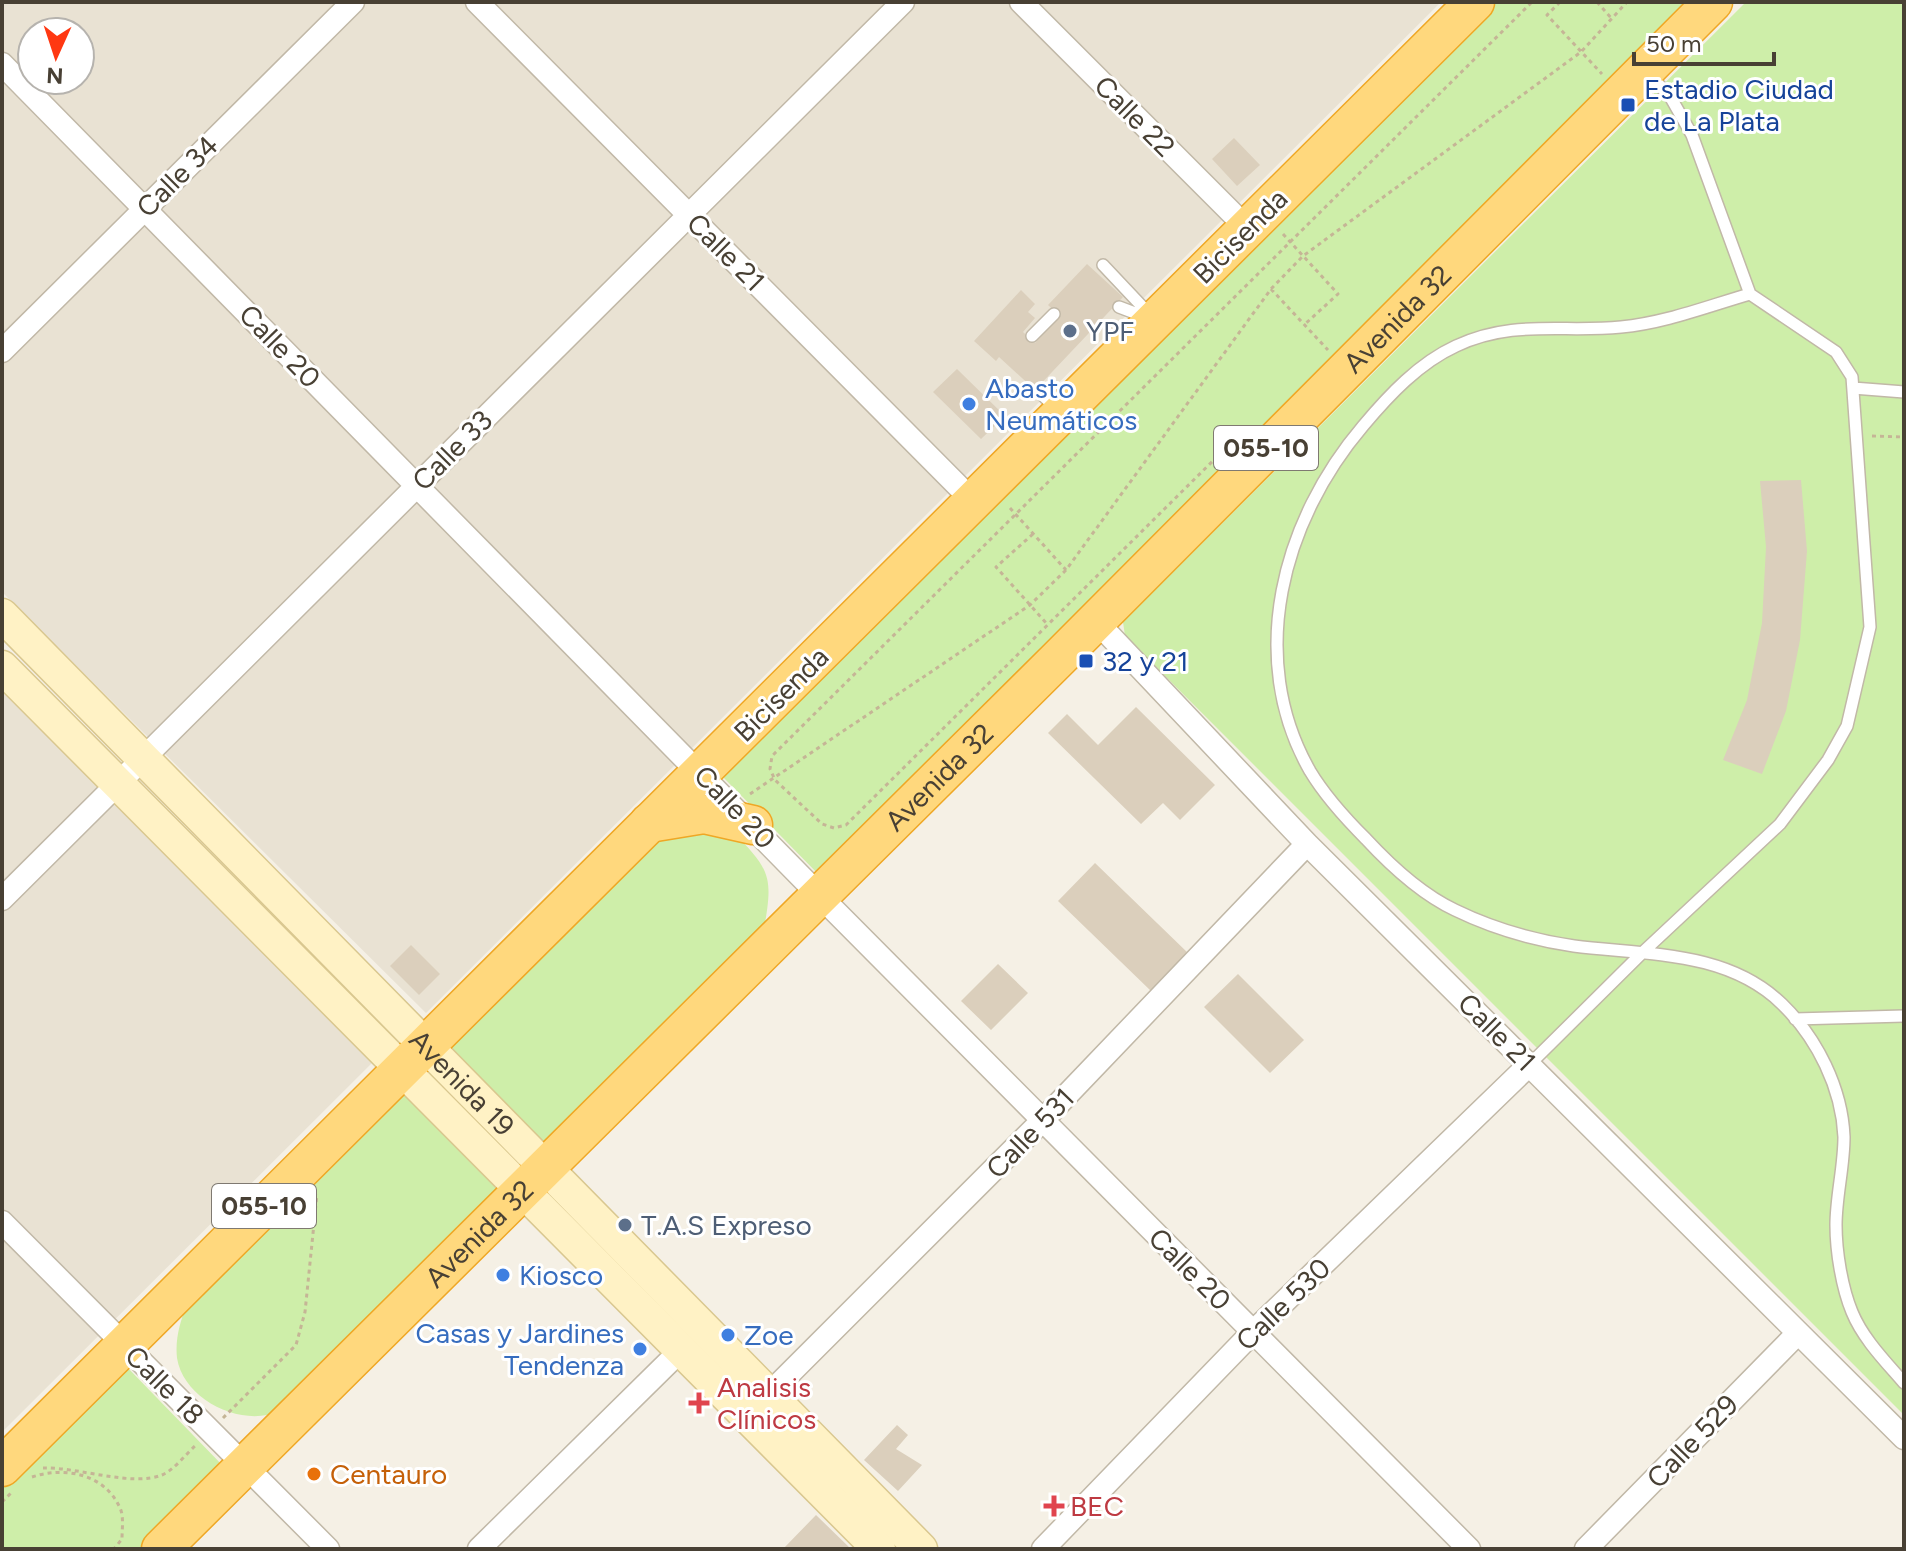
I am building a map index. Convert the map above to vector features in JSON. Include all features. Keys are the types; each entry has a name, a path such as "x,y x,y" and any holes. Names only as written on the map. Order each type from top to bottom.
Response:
{"highway":[{"name":"055-10","path":"15,1479 125,1345 649,823 716,777 994,501 1050,403 1156,321 1267,228 1475,2"},
{"name":"Avenida 32","path":"161,1549 1096,621 1344,368 1620,76 1713,2"},
{"path":"649,823 704,814 753,825"}],"main road":[{"name":"Avenida 19","path":"2,615 145,757 414,1057"},
{"name":"Avenida 19","path":"2,667 118,783 414,1057 758,1406 921,1549"},
{"name":"Avenida 19","path":"534,1178 680,1351 758,1406 879,1549"}],"street":[{"name":"Calle 34","path":"2,351 353,2"},
{"name":"Calle 21","path":"477,2 689,215 994,501"},
{"name":"Calle 33","path":"2,899 903,2"},
{"name":"Calle 22","path":"1021,2 1267,228"},
{"name":"Calle 20","path":"2,64 416,486 716,777 753,825 820,896 1469,1549"},
{"name":"Calle 21","path":"1096,621 1307,844 1904,1438"},
{"name":"Calle 531","path":"758,1406 1042,1121 1307,844"},
{"name":"Calle 530","path":"1043,1549 1253,1332 1530,1064"},
{"name":"Calle 18","path":"2,1222 328,1549"},
{"name":"Calle 529","path":"1586,1549 1798,1333"},
{"path":"479,1549 680,1351"}],"lane":[{"path":"1530,1064 1643,952 1780,824 1828,760 1847,726 1870,627 1852,377 1836,352 1750,294 1692,135 1671,98 1620,76"},
{"path":"1103,265 1156,321"},
{"path":"1750,294 1620,327 1541,326 1494,332 1456,346 1423,365 1379,407 1342,450 1315,493 1292,545 1279,601 1279,660 1288,715 1310,770 1345,817 1391,867 1452,909 1520,935 1574,946 1697,960 1746,978 1782,1003 1816,1046 1838,1093 1844,1138 1836,1225 1852,1312 1873,1347 1904,1383"},
{"path":"1119,307 1156,321"},
{"path":"1032,336 1054,314"},
{"path":"1853,388 1904,392"},
{"path":"1795,1019 1904,1016"}],"path":[{"path":"1248,426 846,825 834,828 822,824 775,780 770,769 772,756 994,501 1267,228 1532,2"},
{"path":"1560,2 1547,15 1581,52 1620,76"},
{"path":"1597,2 1614,20"},
{"path":"716,777 751,795 1030,605 1066,570 1271,289 1303,256 1581,52 1614,20 1627,2"},
{"path":"1267,228 1303,256 1338,294 1304,325"},
{"path":"1271,289 1344,368"},
{"path":"1856,435 1904,437"},
{"path":"994,501 1033,534 1066,570"},
{"path":"1033,534 996,567 1048,624"},
{"path":"2,1502 15,1479 37,1468 70,1467 143,1480 165,1474 210,1431 296,1345 305,1312 319,1187"},
{"path":"15,1479 60,1473 84,1475 105,1484 121,1510 122,1539 114,1549"}],"shaded area":[{"path":"2,2 1441,2 426,1013 2,592"},
{"path":"2,688 375,1060 2,1432"}],"green space":[{"path":"1494,2 1700,2 822,878 720,774"},
{"path":"1746,2 1904,2 1904,1415 1125,636 1123,622"},
{"path":"663,831 732,831 746,845 767,877 768,900 763,935 544,1152 442,1050"},
{"path":"403,1092 502,1194 295,1402 278,1412 253,1416 224,1410 211,1403 189,1384 177,1358 179,1331 187,1304"},
{"path":"125,1365 226,1469 146,1549 2,1549 2,1488"}],"building":[{"path":"1234,138 1260,165 1237,186 1212,159"},
{"path":"1087,264 1123,297 1035,390 999,357 996,361 974,341 1021,290 1035,304 1028,312 1035,318 1023,332 1035,343 1060,316 1048,305"},
{"name":"Abasto Neumáticos","path":"957,369 1005,416 981,439 933,392"},
{"path":"1801,480 1807,551 1800,640 1786,711 1762,774 1723,760 1747,700 1762,623 1766,547 1760,481"},
{"path":"1136,707 1215,785 1180,820 1163,803 1141,824 1048,733 1067,714 1098,745"},
{"path":"1095,863 1188,953 1151,991 1058,901"},
{"path":"411,945 440,974 419,995 390,966"},
{"path":"998,964 1028,993 991,1030 961,1001"},
{"path":"1238,974 1304,1040 1270,1073 1204,1007"},
{"path":"897,1425 908,1435 896,1449 922,1465 898,1491 864,1460"},
{"path":"816,1515 851,1549 783,1549"}],"place":[{"name":"Estadio Ciudad de La Plata","path":"1628,105"},
{"name":"YPF","path":"1070,331"},
{"name":"Abasto Neumáticos","path":"969,404"},
{"name":"32 y 21","path":"1086,661"},
{"name":"T.A.S Expreso","path":"625,1225"},
{"name":"Kiosco","path":"503,1275"},
{"name":"Zoe","path":"728,1335"},
{"name":"Casas y Jardines Tendenza","path":"640,1349"},
{"name":"Analisis Clínicos","path":"699,1403"},
{"name":"Centauro","path":"314,1474"},
{"name":"BEC","path":"1054,1506"}]}
